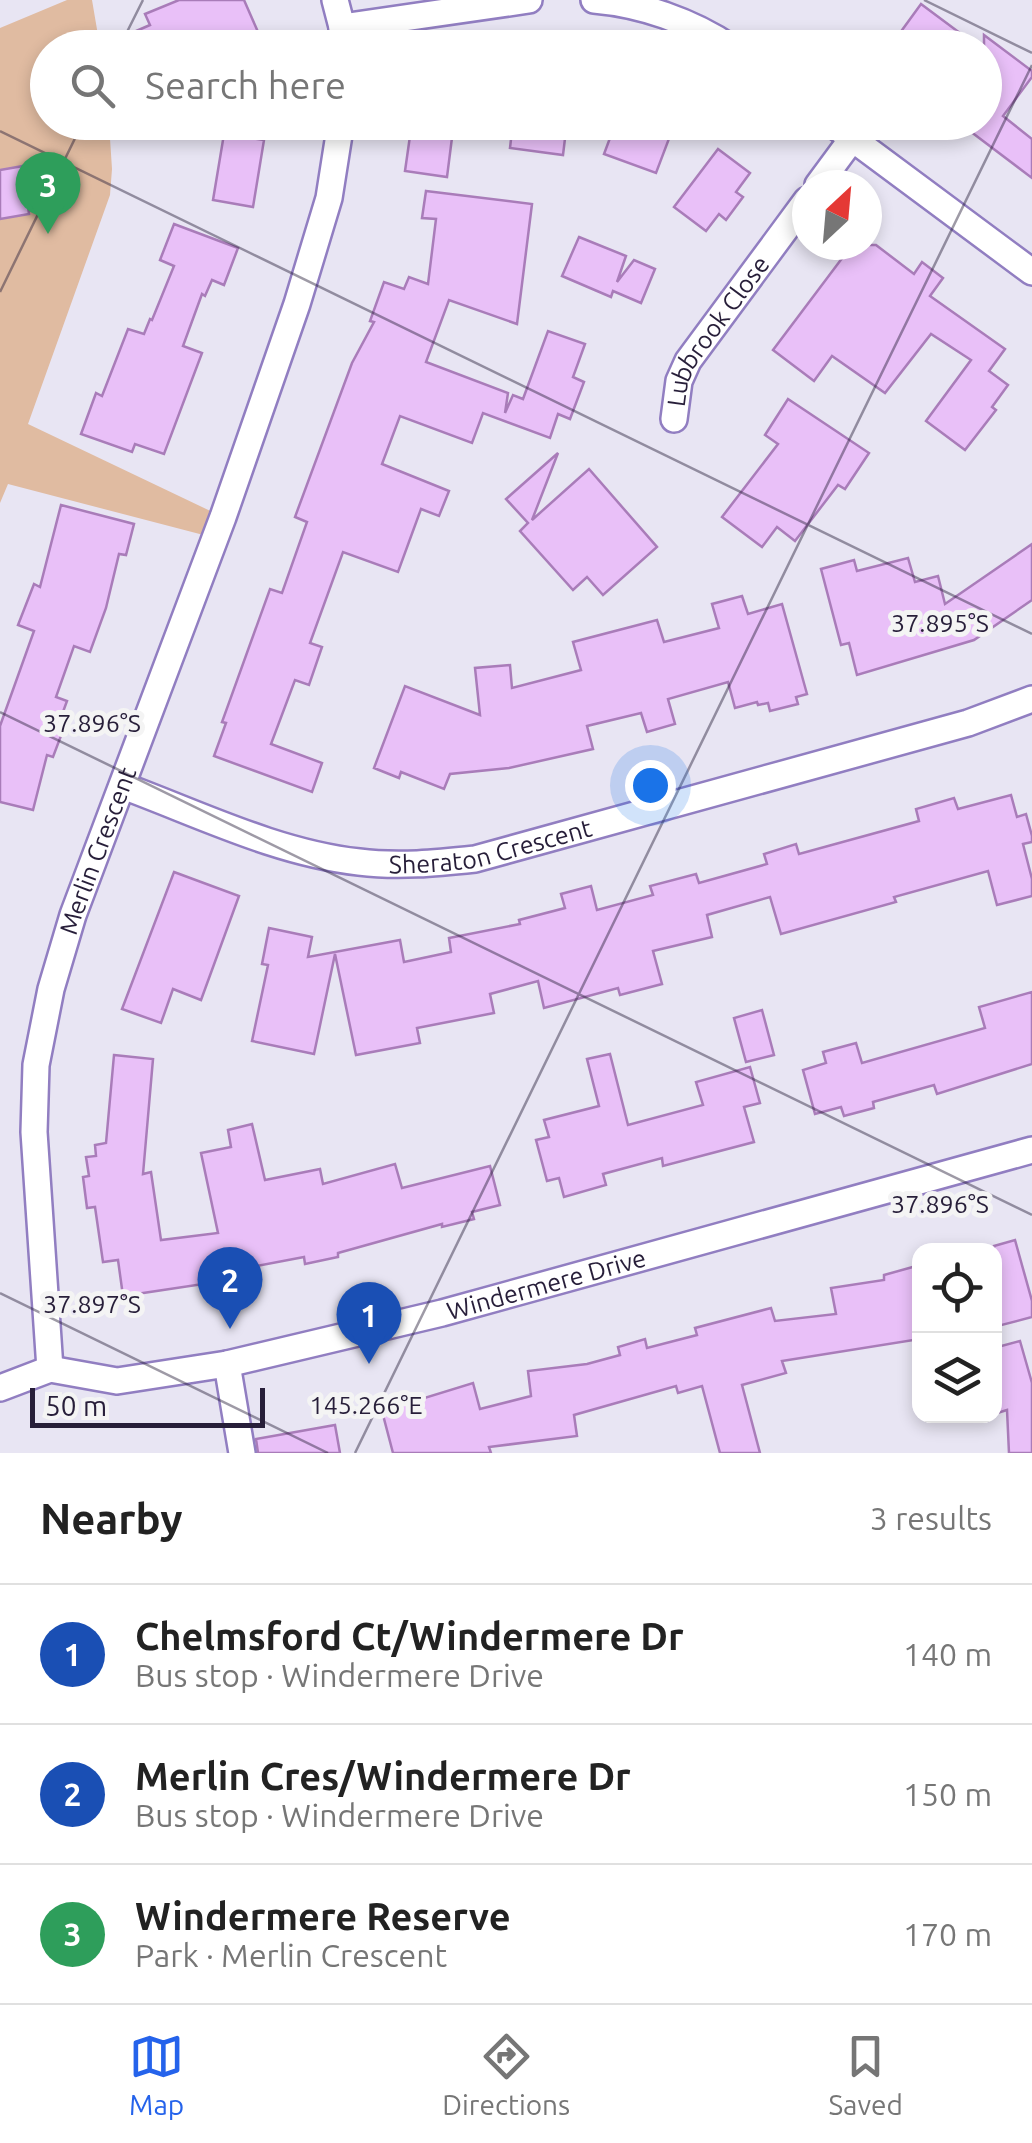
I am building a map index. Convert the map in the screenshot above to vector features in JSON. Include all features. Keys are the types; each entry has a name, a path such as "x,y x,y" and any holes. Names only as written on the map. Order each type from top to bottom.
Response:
{"street":[{"path":"335,0 341,30"},
{"path":"377,30 529,0"},
{"path":"594,0 634,6 695,30"},
{"name":"Merlin Crescent","path":"50,1369 34,1132 36,1065 52,989 73,916 223,517 297,304 328,198 337,140"},
{"path":"829,170 851,140"},
{"path":"853,140 1032,272"},
{"name":"Lubbrook Close","path":"674,419 679,381 688,361 792,220"},
{"name":"Sheraton Crescent","path":"123,786 298,850 357,862 436,863 494,854 968,723 1032,699"},
{"name":"Windermere Drive","path":"50,1369 117,1380 227,1364 442,1313 1032,1150"},
{"path":"227,1364 242,1453"},
{"path":"0,1388 50,1369"}],"shaded area":[{"path":"67,0 92,0 97,30 30,30 30,140 110,140 110,195 28,424 223,517 215,538 8,484 0,503 0,28"}],"building":[{"path":"179,0 244,0 257,30 138,30 150,25 145,14"},
{"path":"921,4 956,30 902,30"},
{"path":"1002,48 1032,71 1032,77 1003,116 1032,139 1032,178 982,140 1002,140"},
{"path":"223,140 264,140 253,207 213,200"},
{"path":"409,140 452,140 447,177 405,171"},
{"path":"511,140 565,140 563,155 510,148"},
{"path":"609,140 668,140 656,173 604,154"},
{"path":"718,149 750,173 736,192 743,197 726,220 719,214 706,231 674,207"},
{"path":"23,166 29,214 0,219 0,170"},
{"path":"426,191 532,204 517,324 449,300 426,362 508,393 505,413 513,395 523,399 548,331 585,344 573,377 584,382 570,419 558,414 550,438 483,413 472,443 400,416 382,464 449,491 439,516 421,509 398,572 343,552 310,643 322,647 309,685 295,680 271,744 322,763 312,792 214,756 226,723 222,722 270,589 282,593 307,522 295,517 352,363 374,322 370,321 384,282 404,289 409,277 428,284 436,219 422,218"},
{"path":"174,224 238,248 224,285 212,280 205,296 202,294 183,346 202,353 164,454 135,444 132,452 81,434 96,393 102,396 128,329 144,334 152,320 174,266 160,260"},
{"path":"579,237 626,256 617,282 634,260 655,269 641,303 613,291 611,297 562,276"},
{"path":"882,250 914,274 922,262 943,278 930,296 1005,349 989,371 1008,385 992,407 996,410 965,450 926,421 971,360 931,334 885,393 832,356 814,381 773,350 841,260 882,260"},
{"path":"788,399 869,453 845,489 838,485 795,541 777,527 762,547 722,517 778,444 765,435"},
{"path":"558,453 532,520 589,469 657,547 603,595 587,577 573,590 520,531 528,523 506,499"},
{"path":"61,505 134,524 126,555 119,554 90,652 74,646 56,697 67,701 56,731 62,733 53,757 47,755 33,810 0,802 0,726 34,631 18,625 34,584 40,587"},
{"path":"1032,544 1032,600 974,640 857,675 849,643 841,645 821,569 854,560 857,571 908,558 915,582 938,576 945,604"},
{"path":"742,596 748,614 782,604 807,694 796,697 798,704 770,711 768,703 757,702 735,708 728,682 668,699 675,724 647,732 641,713 587,726 593,749 509,768 450,774 444,789 401,772 399,778 374,768 405,686 480,715 475,668 510,665 512,688 581,670 573,642 657,620 664,642 719,628 712,604"},
{"path":"1011,795 1017,817 1026,814 1032,836 1032,842 1023,844 1032,896 997,905 988,871 781,934 770,897 707,915 712,937 653,951 662,984 620,995 618,988 544,1008 538,981 490,994 494,1013 417,1028 420,1043 356,1055 335,954 314,1054 252,1041 268,965 262,964 269,928 312,937 308,957 400,940 404,962 451,952 449,938 520,924 519,920 565,908 561,894 591,886 597,910 653,895 650,886 696,874 699,883 767,864 764,854 796,844 799,854 919,821 916,809 954,798 958,809"},
{"path":"174,872 239,896 201,1000 173,989 161,1023 122,1009"},
{"path":"1032,992 1032,1064 937,1094 934,1085 873,1102 874,1108 844,1116 841,1107 815,1114 803,1070 826,1063 823,1052 856,1043 862,1063 985,1028 979,1007"},
{"path":"762,1010 774,1055 746,1062 734,1018"},
{"path":"610,1054 628,1125 703,1105 696,1082 750,1067 760,1103 744,1107 754,1142 663,1166 662,1158 603,1174 606,1185 564,1197 559,1178 547,1181 536,1140 549,1137 544,1120 599,1106 587,1059"},
{"path":"114,1055 153,1059 143,1174 151,1172 161,1240 218,1233 201,1153 231,1147 228,1130 252,1124 265,1180 320,1169 323,1184 395,1164 402,1188 490,1166 500,1205 472,1212 474,1219 338,1253 338,1257 305,1264 304,1257 209,1275 210,1283 123,1296 118,1260 103,1262 95,1207 87,1208 83,1177 89,1176 86,1157 96,1156 95,1145 106,1143"},
{"path":"1015,1240 1032,1301 1032,1317 1002,1325 1002,1244"},
{"path":"912,1267 912,1340 782,1361 786,1373 742,1385 760,1453 720,1453 702,1386 678,1393 676,1386 574,1415 577,1436 489,1447 491,1453 393,1453 382,1411 473,1383 480,1409 531,1396 528,1371 587,1364 620,1355 618,1347 645,1339 647,1348 697,1335 695,1328 771,1308 775,1321 836,1314 831,1288 884,1280 884,1275"},
{"path":"1020,1341 1032,1383 1032,1453 1009,1453 1007,1410 1002,1412 1002,1346"},
{"path":"335,1425 340,1453 258,1453 256,1439"}],"place":[{"name":"Windermere Reserve","path":"48,234"},
{"name":"Merlin Cres/Windermere Dr","path":"230,1329"},
{"name":"Chelmsford Ct/Windermere Dr","path":"369,1364"}]}
